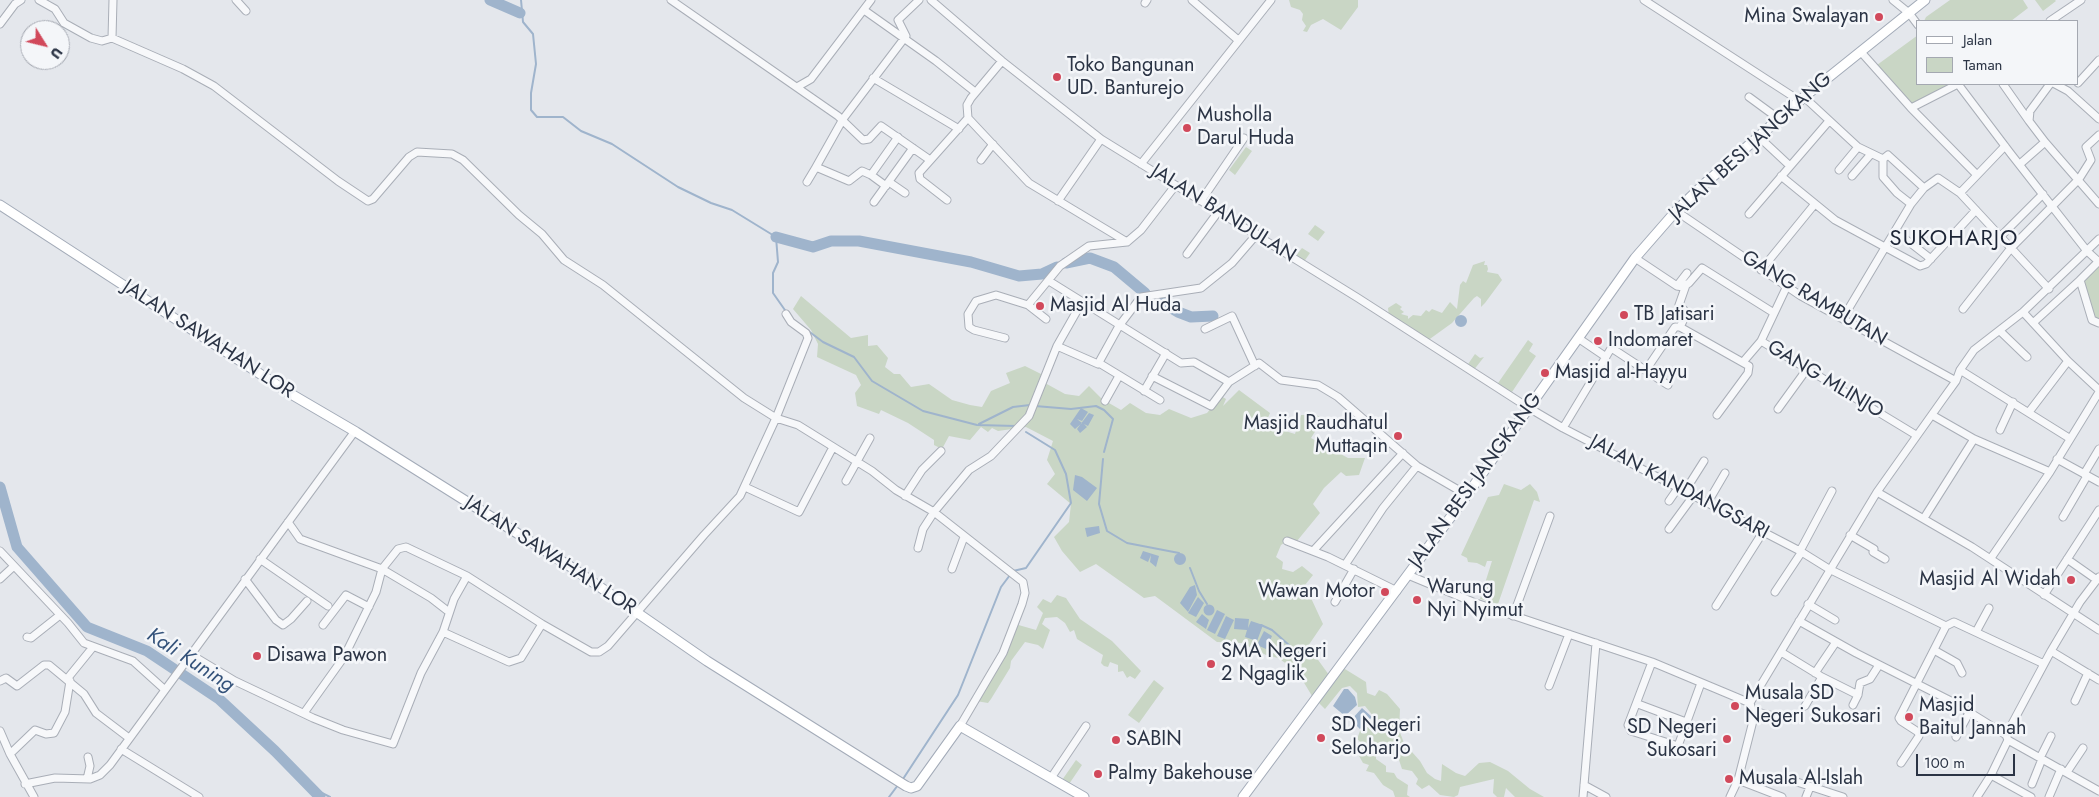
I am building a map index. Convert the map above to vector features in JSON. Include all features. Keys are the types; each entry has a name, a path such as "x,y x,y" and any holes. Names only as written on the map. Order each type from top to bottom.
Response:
{"main road":[{"name":"JALAN BESI JANGKANG","path":"1243,797 1467,495 1635,258 1676,211 1759,136 1925,0"},
{"name":"JALAN SAWAHAN LOR","path":"0,205 291,394 355,431 571,567 707,661 911,788 918,786 960,726"},
{"path":"960,726 1084,797"}],"street":[{"path":"0,24 14,4 21,0"},
{"path":"39,0 55,9 64,23 91,38 102,41 112,38 183,69 214,86 338,181 368,201 374,199 409,157 416,152 452,154 463,160 519,216 542,234 564,260 603,285 744,398 776,418 798,425 906,496 934,512 1019,578 1024,592 1003,653 960,726"},
{"path":"112,38 113,0"},
{"path":"236,0 246,11"},
{"path":"671,0 842,119 865,140 870,138 880,126 930,160"},
{"path":"797,87 811,79 871,0"},
{"path":"807,182 842,119 904,38 906,34 898,20 919,0"},
{"name":"JALAN BANDULAN","path":"931,0 1002,61 1101,139 1201,202 1257,234 1529,408"},
{"path":"1192,0 1238,40"},
{"path":"1141,164 1271,0"},
{"path":"1644,0 1802,99 1858,147 1883,159"},
{"path":"1893,0 1909,13 1916,22"},
{"path":"2051,20 2081,0"},
{"path":"864,10 975,92"},
{"path":"1860,52 1911,108 1977,175"},
{"path":"2079,81 2098,60"},
{"path":"947,200 920,179 919,173 968,118 968,105 975,92 1002,61"},
{"path":"872,78 959,129"},
{"path":"1911,108 1956,85"},
{"path":"1959,85 2087,251 2099,262 2033,323"},
{"path":"2005,85 2045,142 2099,204"},
{"path":"2029,121 2030,111 2049,85"},
{"path":"2057,85 2068,91 2099,119"},
{"path":"2068,91 2075,85"},
{"path":"1749,97 1779,119"},
{"path":"968,118 1029,183 1127,242"},
{"path":"1749,214 1829,122"},
{"path":"1963,309 2011,248 2079,179 2092,160 2086,147 2099,135"},
{"path":"1759,136 1790,166"},
{"path":"871,175 898,137"},
{"path":"1201,202 1244,138"},
{"path":"1058,201 1101,139"},
{"path":"2020,164 2045,142"},
{"path":"982,160 993,144"},
{"path":"1960,193 2005,146"},
{"path":"1839,170 1858,147"},
{"path":"874,202 913,148"},
{"path":"1852,176 1871,154"},
{"path":"1883,159 1888,155 1924,188"},
{"path":"1883,159 1883,176 1897,193 1911,204"},
{"path":"816,166 849,181 862,171 905,193"},
{"path":"1781,176 1835,220 1920,266 1931,258 1976,210"},
{"path":"1843,318 1911,204 1924,188 1940,178 1960,193 2049,289"},
{"path":"1028,305 1060,266 1080,251 1089,246 1127,242 1141,230 1175,186"},
{"path":"2000,237 2043,194"},
{"path":"1762,270 1814,204"},
{"name":"GANG RAMBUTAN","path":"1676,211 1787,286 1956,381"},
{"path":"1187,254 1218,212"},
{"path":"1895,231 1931,258"},
{"path":"1098,364 1120,326 1144,295 1201,288 1218,277 1242,253 1257,234"},
{"path":"1750,703 1877,492 1956,381 1960,370 1974,350 2000,331 2049,289 2099,239"},
{"path":"1635,258 1677,286 1686,285"},
{"path":"1646,370 1673,328 1680,327 1685,311 1679,306 1686,285 1702,268 1774,313"},
{"path":"1677,286 1687,273"},
{"path":"2080,280 2092,320 2099,323"},
{"path":"1049,281 1184,364 1194,362 1229,382"},
{"path":"1761,341 1787,286"},
{"path":"1005,338 969,327 968,314 976,301 996,295 1028,305 1046,319"},
{"path":"918,548 923,529 934,512 969,470 991,456 1015,432 1031,410 1057,346 1082,302"},
{"path":"1991,558 2050,472 2099,391 2068,361 2023,312"},
{"path":"304,714 344,657 369,607 382,569 398,549 406,547 467,576 542,624 595,652 608,646 740,496 745,487 776,418 808,338 806,333 791,322 786,314"},
{"path":"1205,329 1232,316 1257,365 1281,380 1318,385 1338,396 1417,466 1467,495"},
{"name":"GANG MLINJO","path":"1680,327 1743,362 1761,341 1916,435"},
{"path":"2000,331 2027,357"},
{"path":"1578,338 1606,357"},
{"path":"1057,346 1098,364 1160,400"},
{"path":"1563,428 1610,350 1616,349 1668,385"},
{"path":"1144,391 1166,353"},
{"path":"2029,412 2068,361"},
{"path":"1717,415 1748,373 1748,366 1743,362"},
{"path":"1152,376 1211,406 1229,382 1257,365"},
{"path":"1778,410 1807,369"},
{"path":"1960,370 2069,438"},
{"path":"1106,401 1119,376"},
{"path":"2000,430 2013,402"},
{"name":"JALAN KANDANGSARI","path":"1529,408 1563,428 1708,502 1829,569 1946,626 1954,622 1976,632"},
{"path":"1932,415 1974,438 2050,472"},
{"path":"25,784 55,778 88,779 100,775 355,431"},
{"path":"846,481 870,438"},
{"path":"1924,518 1974,438"},
{"path":"745,487 799,512 833,447"},
{"path":"2063,517 2099,449"},
{"path":"906,496 922,470 941,451"},
{"path":"1313,551 1403,452"},
{"path":"2058,459 2099,482"},
{"path":"1669,501 1682,489 1704,461"},
{"path":"1345,565 1383,508 1417,466"},
{"path":"1708,502 1725,473"},
{"path":"1775,592 1800,552 1832,491"},
{"path":"1877,492 1991,558 2072,614 2099,630"},
{"path":"1669,529 1694,495"},
{"path":"2044,595 2099,510"},
{"path":"1513,616 1550,516"},
{"path":"288,522 300,539 382,569 431,598 449,612"},
{"path":"1716,606 1763,532"},
{"path":"1850,535 1874,549 1873,552 1884,559"},
{"path":"952,569 964,536"},
{"path":"1287,541 1354,569 1397,590"},
{"path":"0,551 60,615 79,639 93,647 133,661 164,689"},
{"path":"260,558 328,606"},
{"path":"1977,797 1991,775 2007,738 2051,651 2072,614 2098,578 2067,559"},
{"path":"0,579 14,566"},
{"path":"1336,602 1354,569"},
{"path":"1408,575 1446,592 1513,616 1652,662 1750,703 1753,711 1738,780 1730,797"},
{"path":"190,654 235,681 304,714 344,730 393,744 421,672 443,632 449,612 467,576"},
{"path":"245,579 276,620 284,625 291,620 307,601"},
{"path":"323,625 346,596 369,607"},
{"path":"1808,604 1835,620"},
{"path":"1989,608 1976,632 2044,664"},
{"path":"27,638 31,638 60,615"},
{"path":"1799,620 1879,665 1954,702 2007,738 2099,791"},
{"path":"443,632 509,662 521,658 542,624"},
{"path":"1901,764 1919,736 1918,732 1899,718 1946,626"},
{"path":"1549,686 1569,634"},
{"path":"1815,673 1836,642"},
{"path":"1583,797 1596,643"},
{"path":"10,754 35,730 46,734 54,733 65,712 69,680 93,647"},
{"path":"1934,650 1958,663 1962,673"},
{"path":"2051,651 2099,680"},
{"path":"1781,652 1822,677 1858,695"},
{"path":"1652,662 1638,704 1628,725 1631,731 1678,746 1701,684"},
{"path":"0,681 6,678 18,686 46,664 69,680 87,697 96,713 129,738"},
{"path":"1853,705 1858,695 1860,683 1870,679 1879,665"},
{"path":"2075,701 2088,673"},
{"path":"1805,706 1822,677"},
{"path":"1638,704 1686,722"},
{"path":"1753,711 1786,719"},
{"path":"1956,737 1969,713"},
{"path":"1051,778 1086,726"},
{"path":"0,731 25,784 34,797"},
{"path":"2032,784 2051,736"},
{"path":"2049,797 2064,770 2083,748"},
{"path":"121,749 199,797"},
{"path":"88,757 90,766 88,779"},
{"path":"1991,775 2031,797"},
{"path":"1738,780 1782,797"},
{"path":"1797,782 1843,797"},
{"path":"1584,785 1606,797"},
{"path":"1806,797 1810,787"}],"green space":[{"path":"1289,0 1358,0 1358,7 1341,30 1323,19 1311,25 1307,32 1303,31 1306,26 1302,20 1303,14 1300,10 1291,7"},
{"path":"1950,0 2023,0 2028,8 2012,20 1924,20"},
{"path":"2035,0 2055,0 2056,1 2043,11"},
{"path":"1916,36 1916,85 1950,85 1911,105 1877,65"},
{"path":"1246,147 1252,151 1235,175 1229,170"},
{"path":"1315,225 1325,232 1318,241 1308,234"},
{"path":"1302,248 1310,253 1303,263 1294,258"},
{"path":"1485,261 1484,265 1487,265 1487,272 1498,274 1502,280 1481,307 1481,299 1477,296 1452,323 1427,341 1389,317 1388,308 1396,303 1402,307 1400,309 1404,312 1401,314 1408,316 1408,319 1413,315 1421,316 1426,310 1429,312 1432,309 1442,313 1450,302 1457,309 1460,285 1463,281 1466,283 1473,265"},
{"path":"2099,262 2099,323 2092,320 2080,280"},
{"path":"801,296 851,338 868,335 868,346 877,345 888,358 885,367 894,374 900,374 911,387 929,384 952,400 970,405 982,407 991,391 1010,383 1006,373 1025,366 1041,374 1045,383 1065,394 1079,396 1089,386 1102,399 1121,410 1130,403 1146,413 1160,415 1169,409 1191,418 1207,413 1221,396 1226,399 1223,406 1239,390 1270,413 1267,420 1271,425 1282,430 1295,434 1301,415 1306,415 1310,411 1323,419 1311,438 1348,458 1365,458 1359,475 1346,476 1341,472 1324,488 1313,504 1320,513 1297,541 1287,541 1281,545 1276,557 1283,562 1282,569 1293,572 1302,566 1313,575 1305,585 1323,624 1308,646 1329,675 1340,666 1366,682 1367,693 1375,696 1379,690 1387,694 1400,709 1399,730 1404,743 1420,761 1427,773 1435,779 1441,781 1442,764 1456,773 1465,776 1479,763 1490,762 1508,771 1530,789 1544,797 1515,797 1506,788 1504,797 1497,797 1493,793 1494,779 1460,787 1458,795 1454,797 1440,795 1429,785 1422,789 1416,784 1418,779 1412,771 1402,769 1399,760 1390,755 1385,743 1376,751 1376,759 1386,766 1386,772 1394,773 1397,778 1408,785 1407,795 1410,797 1395,797 1393,791 1383,785 1374,773 1366,771 1369,765 1363,763 1358,754 1365,746 1357,739 1360,731 1374,717 1365,706 1358,707 1357,693 1350,686 1342,688 1325,709 1312,696 1297,671 1278,658 1266,655 1242,643 1217,642 1155,596 1144,598 1096,564 1080,572 1062,551 1054,537 1069,522 1071,504 1047,484 1055,474 1047,460 1053,441 1026,427 998,431 992,428 988,432 981,427 970,440 949,436 942,449 934,445 934,440 908,423 881,410 879,414 857,406 855,393 861,385 856,375 817,357 818,344 811,330 793,309"},
{"path":"1528,340 1533,344 1529,351 1536,356 1510,395 1496,386"},
{"path":"1475,354 1480,358 1484,357 1473,371 1466,367"},
{"path":"1504,484 1521,490 1530,484 1537,492 1540,502 1534,500 1498,604 1480,599 1492,561 1487,561 1485,567 1477,563 1468,562 1467,558 1461,555 1488,497 1499,495"},
{"path":"1057,595 1066,598 1080,619 1112,641 1141,671 1135,679 1130,676 1127,678 1123,671 1118,672 1118,665 1110,662 1108,667 1104,666 1101,663 1103,655 1077,639 1074,630 1070,632 1065,623 1057,617 1045,618 1042,624 1050,630 1043,649 1038,645 1025,642 1011,661 1010,668 988,703 976,701 1015,624 1036,630 1043,613 1037,607 1043,599 1051,603"},
{"path":"1154,680 1164,688 1139,723 1128,715"},
{"path":"1076,760 1082,765 1067,787 1060,783"}],"water":[{"path":"1461,315 1467,321 1461,327 1455,321"},
{"path":"1081,408 1088,412 1082,421 1077,419 1082,423 1075,429 1070,424"},
{"path":"1089,413 1094,415 1088,426 1084,424 1087,427 1080,433 1077,429"},
{"path":"1075,475 1082,477 1097,488 1087,501 1073,490"},
{"path":"1099,526 1100,533 1087,537 1085,528"},
{"path":"1143,551 1159,556 1156,567 1150,562 1151,555 1148,562 1140,558"},
{"path":"1180,553 1186,559 1180,565 1174,559"},
{"path":"1195,585 1197,595 1188,612 1180,603 1190,587"},
{"path":"1198,597 1204,603 1196,617 1188,613"},
{"path":"1209,604 1215,610 1209,616 1203,610"},
{"path":"1217,610 1225,614 1215,634 1207,630"},
{"path":"1202,614 1209,620 1206,629 1196,622"},
{"path":"1226,616 1234,620 1225,639 1217,636"},
{"path":"1235,618 1249,619 1248,628 1251,621 1263,625 1257,641 1245,637 1247,630 1234,629"},
{"path":"1264,631 1272,636 1266,649 1257,645"},
{"path":"1344,689 1348,689 1355,697 1357,705 1345,716 1333,706"},
{"path":"1362,708 1372,717 1360,729 1351,720"}],"waterway":[{"path":"490,0 520,13"},
{"path":"521,0 523,22 533,34 536,64 531,93 531,110 537,117 563,117 581,131 612,144 678,187 711,203 732,210 776,237 778,262 773,273 773,293 787,313"},
{"path":"776,237 813,247 831,241 859,241 971,262 1019,276 1042,274 1057,267"},
{"path":"1066,263 1090,258 1114,267 1145,293"},
{"path":"1153,297 1178,312 1191,317 1213,316"},
{"path":"807,330 823,342 854,357 872,381 923,411 977,425 1016,426"},
{"path":"979,424 1013,407 1030,405"},
{"path":"1035,406 1071,409 1096,406 1104,410 1113,419 1104,452"},
{"path":"1013,571 1026,568 1071,503 1066,474 1055,450 1026,432"},
{"path":"1103,459 1099,504 1107,531 1127,543 1179,553"},
{"name":"Kali Kuning","path":"0,487 17,547 87,627 147,651 219,699 275,751 320,797"},
{"path":"1190,568 1199,591 1207,604"},
{"path":"903,779 958,695 1001,587 1010,575"},
{"path":"1261,625 1272,630 1299,654"},
{"path":"889,797 898,785"},
{"path":"316,790 330,797"}],"place":[{"name":"Mina Swalayan","path":"1879,17"},
{"name":"Toko Bangunan UD. Banturejo","path":"1057,77"},
{"name":"Musholla Darul Huda","path":"1187,128"},
{"name":"Masjid Al Huda","path":"1040,306"},
{"name":"TB Jatisari","path":"1624,315"},
{"name":"Indomaret","path":"1598,341"},
{"name":"Masjid al-Hayyu","path":"1545,373"},
{"name":"Masjid Raudhatul Muttaqin","path":"1398,436"},
{"name":"Masjid Al Widah","path":"2071,580"},
{"name":"Wawan Motor","path":"1385,592"},
{"name":"Warung Nyi Nyimut","path":"1417,600"},
{"name":"Disawa Pawon","path":"257,656"},
{"name":"SMA Negeri 2 Ngaglik","path":"1211,664"},
{"name":"Musala SD Negeri Sukosari","path":"1735,706"},
{"name":"Masjid Baitul Jannah","path":"1909,717"},
{"name":"SD Negeri Seloharjo","path":"1321,738"},
{"name":"SD Negeri Sukosari","path":"1727,739"},
{"name":"SABIN","path":"1116,740"},
{"name":"Palmy Bakehouse","path":"1098,774"},
{"name":"Musala Al-Islah","path":"1729,779"}],"district":[{"name":"SUKOHARJO","path":"1954,240"}]}
